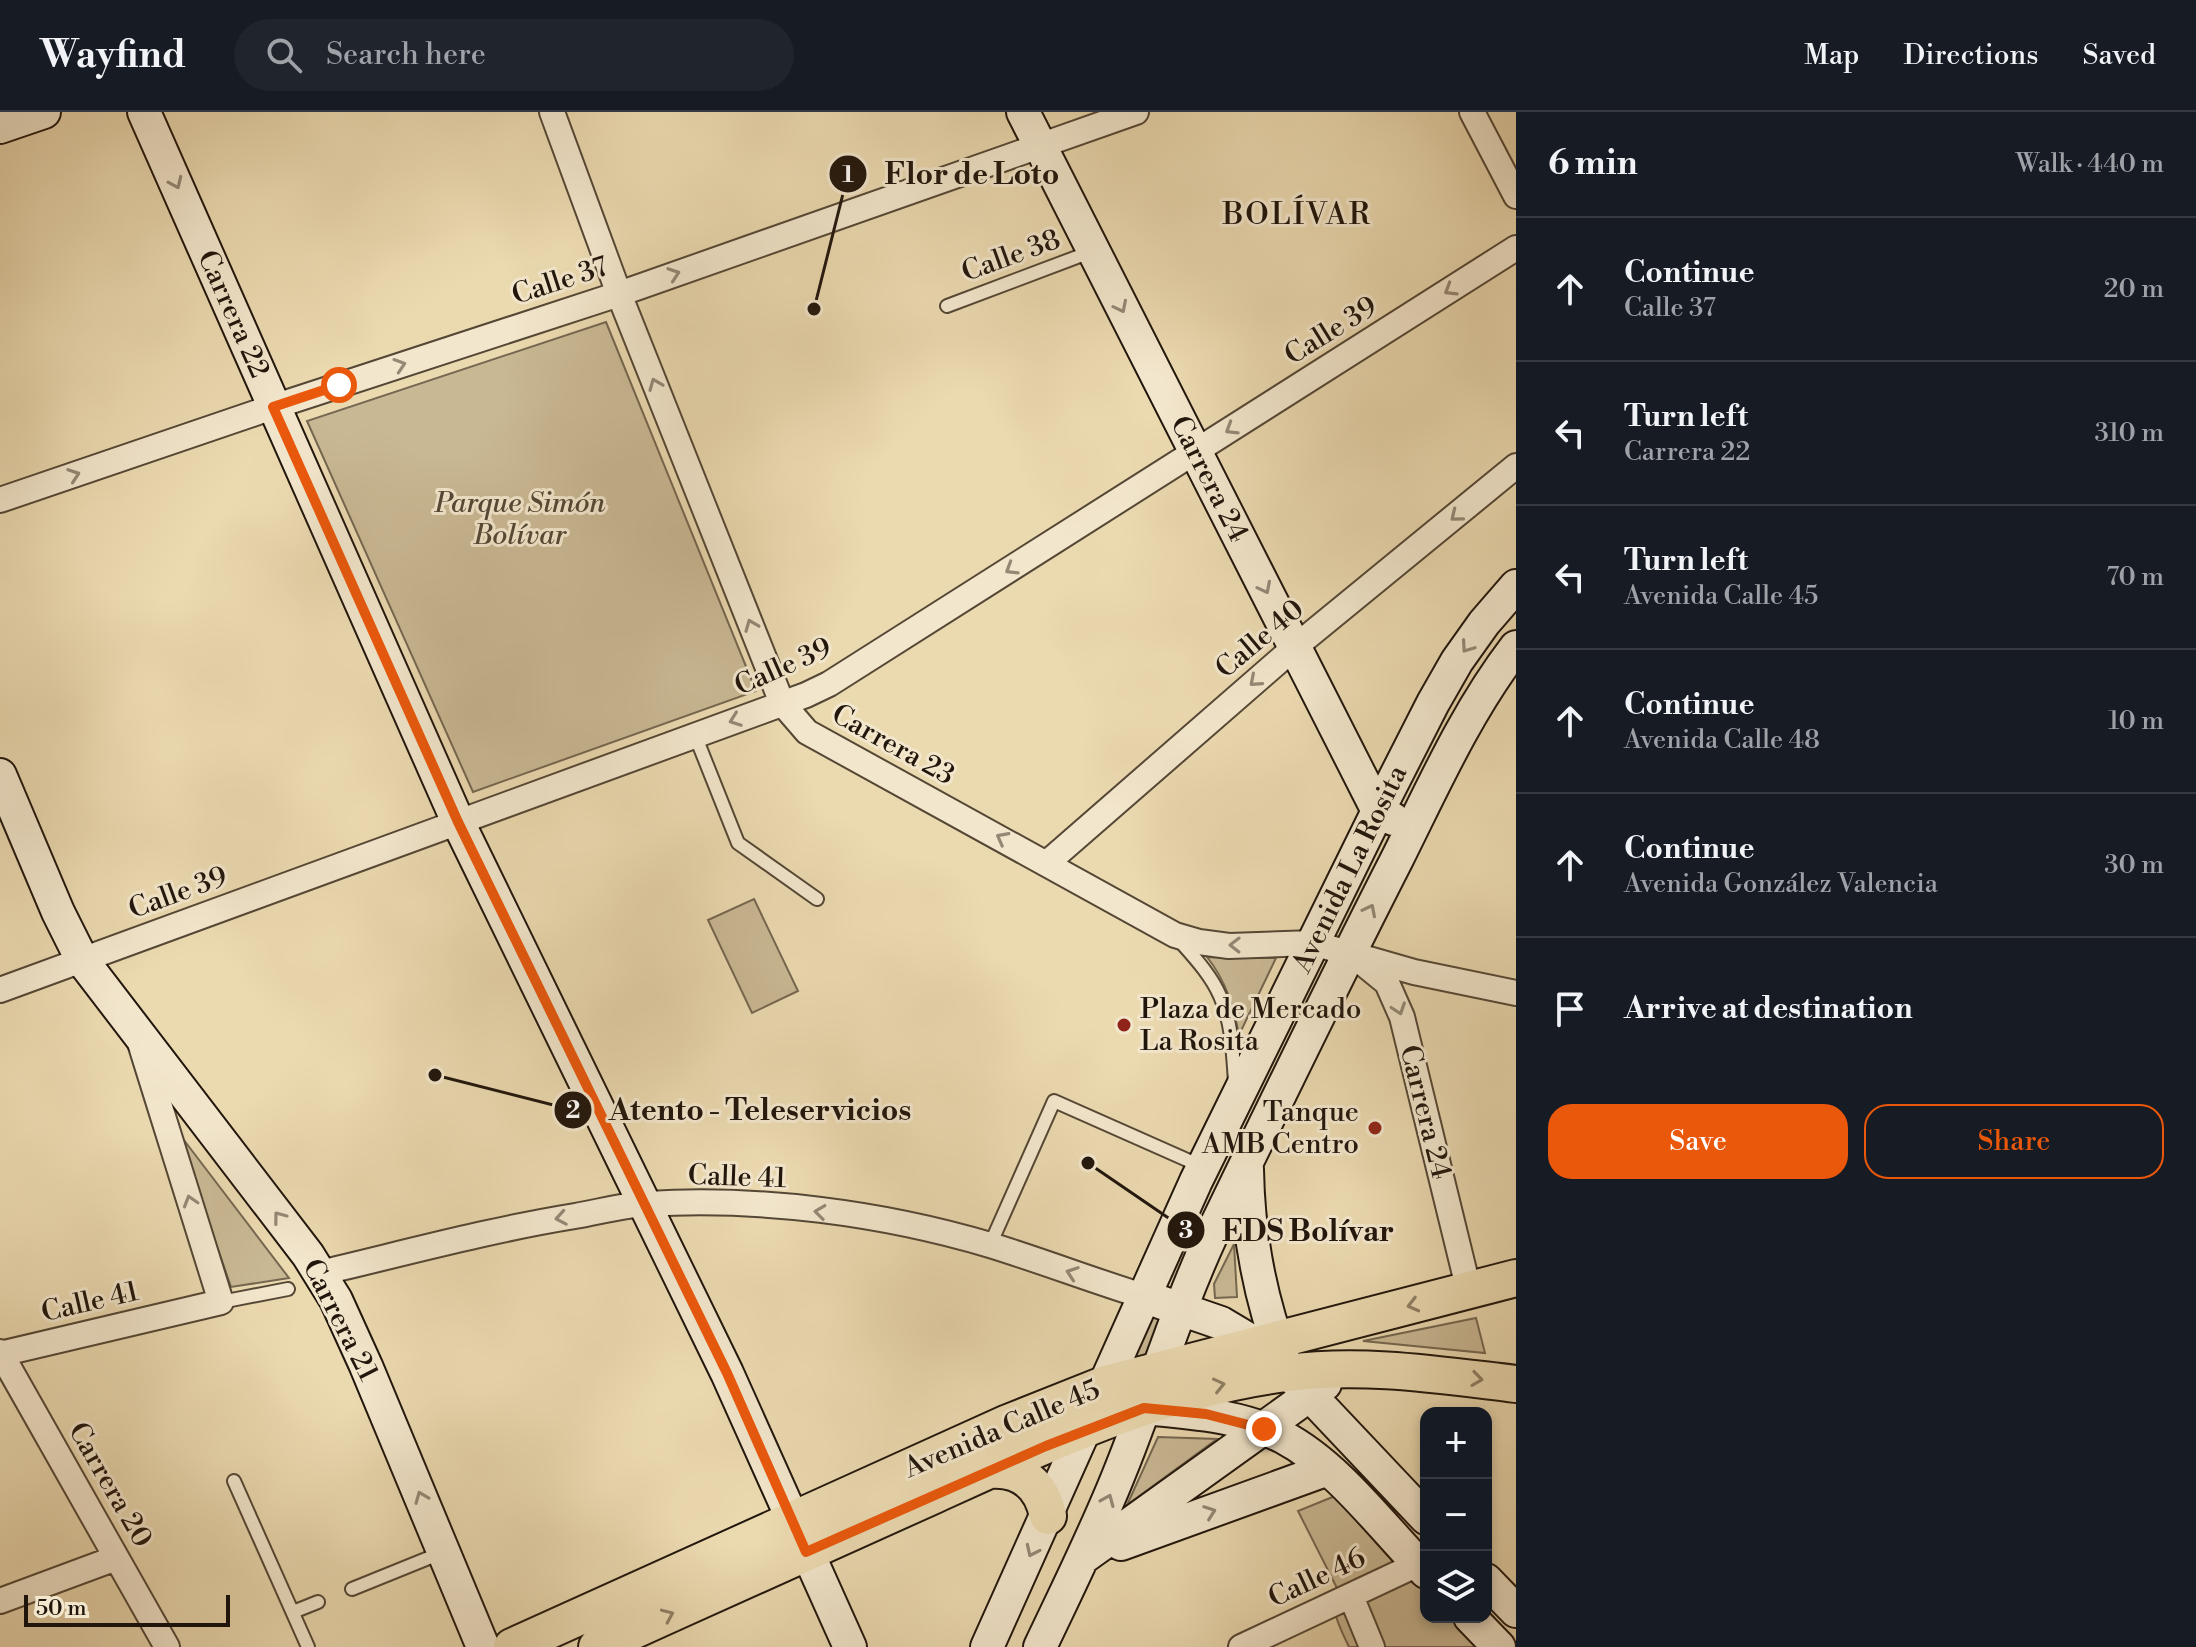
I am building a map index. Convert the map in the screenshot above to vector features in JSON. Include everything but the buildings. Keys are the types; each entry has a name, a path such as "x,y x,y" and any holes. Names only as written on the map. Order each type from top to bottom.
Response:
{"main road":[{"name":"Avenida Calle 45","path":"512,1647 799,1536 989,1470 1144,1408 1283,1363 1469,1291 1516,1278"},
{"name":"Avenida Calle 45","path":"597,1647 1008,1423 1106,1384 1158,1369 1283,1363"},
{"path":"1283,1363 1395,1370 1516,1384"},
{"path":"989,1470 1010,1471 1029,1480 1042,1496 1048,1516"}],"street":[{"path":"0,127 44,112"},
{"name":"Carrera 22","path":"144,112 458,822 727,1373 850,1647"},
{"name":"Carrera 23","path":"552,112 619,294 782,703 807,732 1175,935 1229,946 1313,943 1348,953"},
{"name":"Carrera 24","path":"1023,112 1378,811"},
{"name":"Calle 37","path":"0,500 619,294 1136,112"},
{"path":"1472,112 1516,196"},
{"name":"Calle 39","path":"0,990 829,684 1516,248"},
{"name":"Calle 40","path":"1047,863 1295,647 1516,466"},
{"name":"Avenida La Rosita","path":"987,1647 1203,1167 1378,811 1457,661 1516,586"},
{"name":"Avenida La Rosita","path":"1040,1647 1084,1557 1196,1267 1411,830 1470,716 1516,647"},
{"name":"Carrera 21","path":"0,775 58,912 82,960 320,1273 366,1366 483,1647"},
{"path":"1378,811 1411,830"},
{"path":"1348,953 1414,972 1516,993"},
{"name":"Carrera 24","path":"1348,953 1373,969 1387,983 1399,1008 1469,1291"},
{"name":"Carrera 21","path":"135,1029 221,1302"},
{"path":"1084,1557 1264,1429 1283,1363 1262,1297 1252,1249 1247,1161"},
{"name":"Calle 41","path":"320,1273 444,1242 646,1204 762,1206 819,1211 934,1231 990,1245 1146,1297"},
{"path":"1146,1297 1221,1323 1283,1363 1420,1511"},
{"name":"Calle 41","path":"0,1353 221,1302"},
{"name":"Carrera 20","path":"0,1353 167,1647"},
{"path":"1144,1408 1206,1414 1283,1437 1328,1469 1420,1566"},
{"path":"1084,1557 1328,1469"},
{"path":"0,1601 116,1558"},
{"name":"Calle 46","path":"1241,1647 1351,1596 1420,1569"},
{"path":"1492,1586 1516,1611"},
{"path":"1351,1596 1372,1647"},
{"path":"1475,1623 1492,1645"}],"lane":[{"name":"Calle 38","path":"947,306 1093,251"},
{"path":"695,735 738,843 817,899"},
{"path":"1175,935 1205,970 1220,996 1228,1024 1236,1098"},
{"path":"990,1245 1054,1101 1203,1167"},
{"name":"Calle 41","path":"221,1302 288,1289"},
{"path":"234,1481 308,1647"},
{"path":"352,1589 443,1552"},
{"path":"293,1612 318,1602"}],"green space":[{"name":"Parque Simón Bolívar","path":"606,322 756,691 473,792 307,421"},
{"path":"754,899 798,991 752,1013 708,920"},
{"path":"1207,957 1276,958 1239,1035 1228,994"},
{"path":"177,1131 289,1278 231,1287"},
{"path":"1234,1244 1237,1297 1215,1298 1214,1284"},
{"path":"1149,1308 1171,1315 1152,1366 1131,1359"},
{"path":"1476,1318 1485,1353 1363,1341"},
{"path":"1158,1437 1217,1439 1127,1505"},
{"path":"1335,1496 1420,1574 1420,1623 1468,1623 1491,1647 1349,1647 1335,1611 1337,1588 1298,1511"}],"place":[{"name":"Flor de Loto","path":"814,309"},
{"name":"Plaza de Mercado La Rosita","path":"1124,1025"},
{"name":"Atento - Teleservicios","path":"435,1075"},
{"name":"Tanque AMB Centro","path":"1375,1128"},
{"name":"EDS Bolívar","path":"1088,1163"}],"district":[{"name":"BOLÍVAR","path":"1297,215"}],"route":[{"path":"339,385 273,407 458,822 727,1373 806,1552 989,1470 1144,1408 1206,1414 1264,1429"}]}
